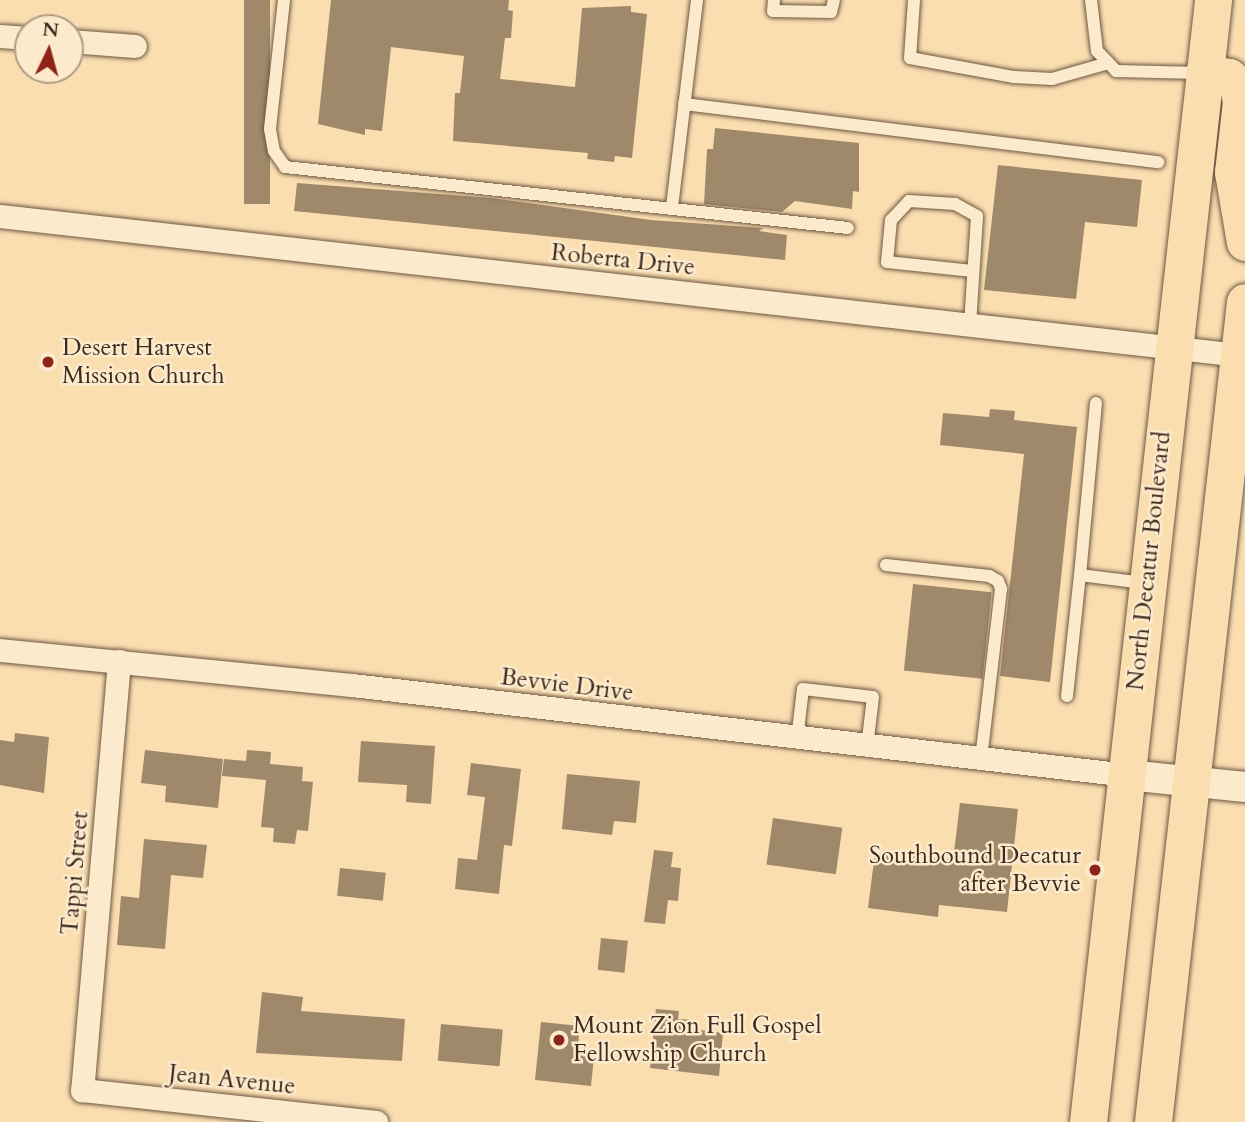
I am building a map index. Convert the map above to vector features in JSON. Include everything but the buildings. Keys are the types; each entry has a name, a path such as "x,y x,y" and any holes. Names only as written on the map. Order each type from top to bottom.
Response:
{"main road":[{"name":"North Decatur Boulevard","path":"1088,1122 1172,348 1213,0"},
{"path":"1204,73 1229,77 1238,86 1241,101 1233,172 1245,242"},
{"path":"1153,1122 1245,302"}],"street":[{"path":"84,42 135,46"},
{"name":"Roberta Drive","path":"0,216 1240,355"},
{"name":"Bevvie Drive","path":"0,650 120,661 867,748 1127,775"},
{"name":"Tappi Street","path":"82,1090 120,661"},
{"path":"1127,775 1245,787"},
{"name":"Jean Avenue","path":"82,1090 376,1122"}],"lane":[{"path":"284,0 270,129 274,151 285,167 307,173 672,207 848,228"},
{"path":"672,207 697,0"},
{"path":"774,0 773,11 831,12 834,0"},
{"path":"914,0 910,58 1014,77 1052,79 1108,63"},
{"path":"1091,0 1097,51 1116,71 1204,73"},
{"path":"684,104 1158,162"},
{"path":"970,326 974,271 977,216 955,204 909,201 891,220 887,261 974,271"},
{"path":"1067,695 1096,403"},
{"path":"887,565 989,576 1001,589 981,759"},
{"path":"1080,575 1147,583"},
{"path":"797,740 803,689 873,697 867,748"}],"place":[{"name":"Desert Harvest Mission Church","path":"48,362"},
{"name":"Southbound Decatur after Bevvie","path":"1095,870"},
{"name":"Mount Zion Full Gospel Fellowship Church","path":"559,1040"}]}
